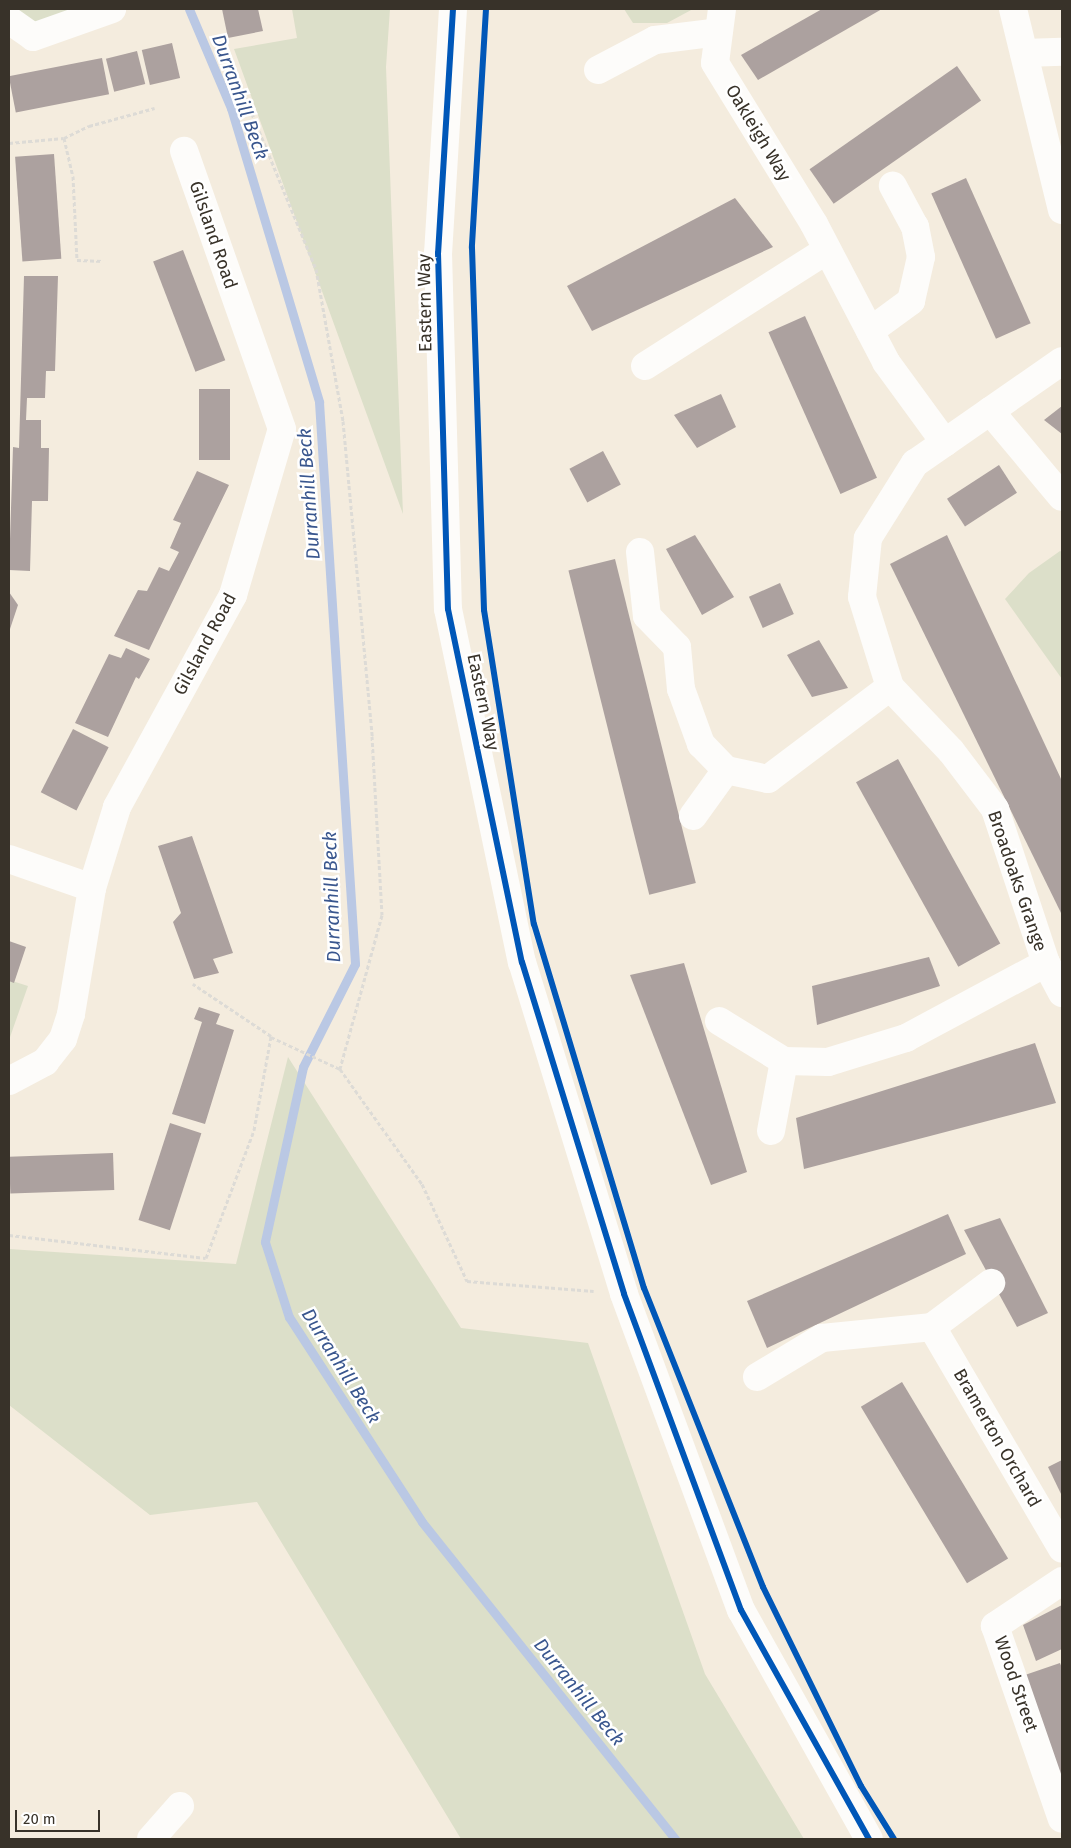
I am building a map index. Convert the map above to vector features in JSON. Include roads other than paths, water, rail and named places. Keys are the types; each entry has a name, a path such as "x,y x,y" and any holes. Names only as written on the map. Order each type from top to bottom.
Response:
{"street":[{"path":"9,20 33,37 112,9"},
{"name":"Eastern Way","path":"453,9 438,253 448,609 522,962 624,1294 741,1610 869,1839"},
{"path":"1013,9 1062,210"},
{"path":"598,70 655,40 720,20"},
{"name":"Oakleigh Way","path":"720,20 715,63 827,250 886,362 945,443"},
{"path":"1024,53 1062,52"},
{"path":"1045,141 1062,121"},
{"name":"Gilsland Road","path":"9,1081 45,1062 63,1039 71,1014 92,888 117,807 233,596 282,429 184,151"},
{"path":"870,331 911,301 922,257 915,228 893,186"},
{"path":"645,366 827,250"},
{"name":"Broadoaks Grange","path":"1062,361 915,464 868,538 862,597 890,687 951,751 995,810 1046,963 1062,993"},
{"path":"990,411 1062,497"},
{"path":"640,552 647,616 677,648 681,689 701,744 726,770 768,779 890,687"},
{"path":"693,816 726,770"},
{"path":"9,860 92,888"},
{"name":"Broadoaks Grange","path":"784,1061 828,1062 906,1038 1046,963"},
{"path":"719,1021 784,1061 772,1131"},
{"path":"757,1377 822,1338 932,1327 991,1284"},
{"name":"Bramerton Orchard","path":"932,1327 1062,1549"},
{"name":"Wood Street","path":"1062,1581 995,1626 1062,1819"},
{"path":"151,1839 180,1806"}],"waterway":[{"name":"Durranhill Beck","path":"189,9 231,108 319,402 355,964 303,1067 265,1242 289,1317 422,1522 675,1839"}]}
